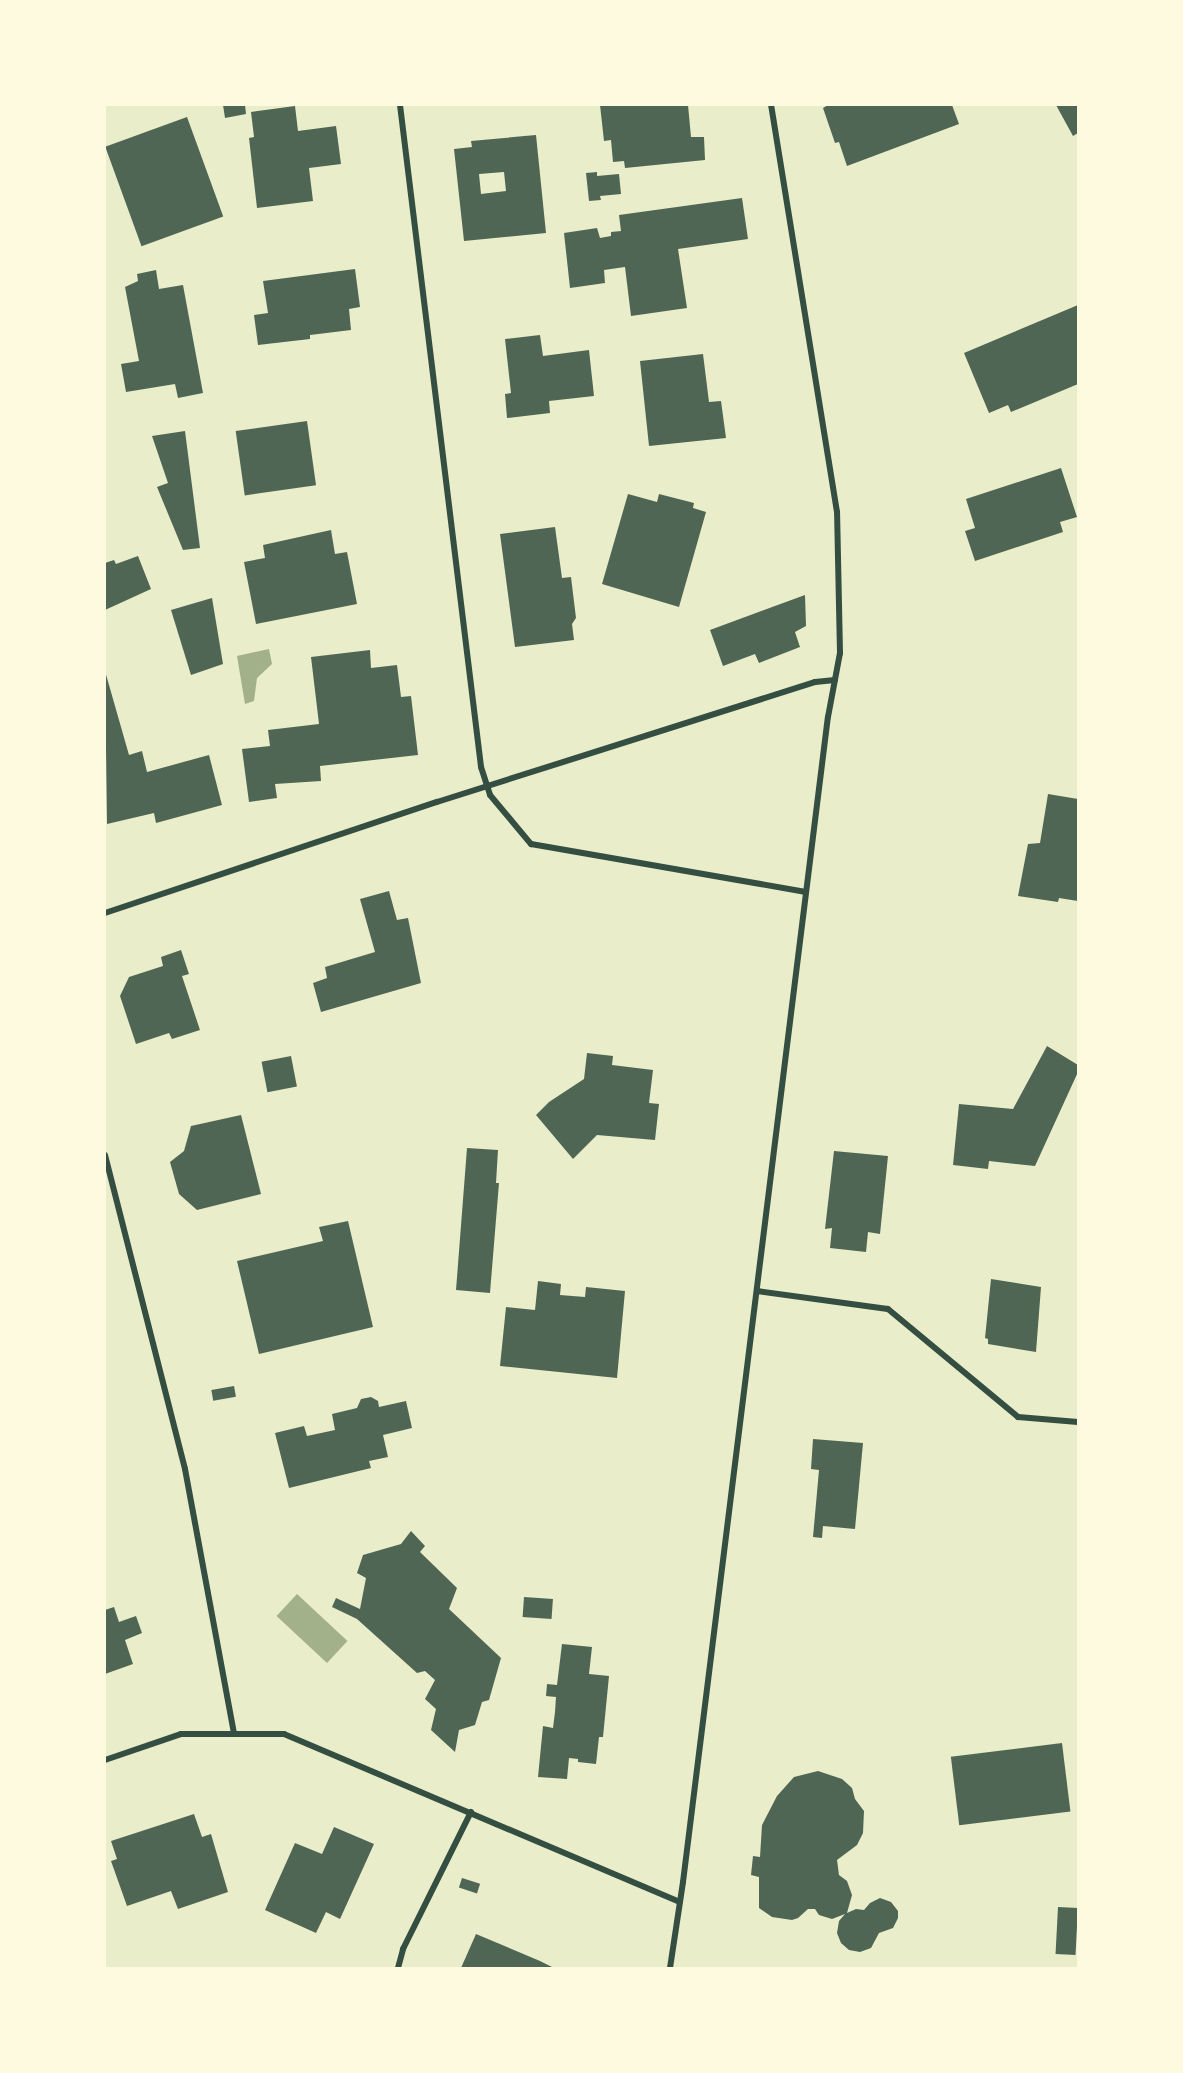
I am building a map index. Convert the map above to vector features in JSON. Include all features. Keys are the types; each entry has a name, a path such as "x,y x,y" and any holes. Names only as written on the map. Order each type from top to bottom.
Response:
{"street":[{"path":"400,105 481,767 490,795 531,844 806,892"},
{"path":"670,1968 806,892 840,653 837,512 771,105"},
{"path":"105,913 815,682 835,680"},
{"path":"105,1155 186,1469 234,1734"},
{"path":"757,1291 888,1309 1018,1417 1078,1422"},
{"path":"105,1760 181,1734 284,1734 680,1902"},
{"path":"398,1968 403,1949 471,1812"}],"shaded area":[{"path":"269,649 272,664 257,678 254,701 245,704 237,656"},
{"path":"297,1594 347,1641 327,1663 277,1616"}],"building":[{"path":"223,105 245,105 246,114 225,118"},
{"path":"600,105 688,105 691,137 704,137 705,160 625,168 624,161 613,162 611,140 604,141"},
{"path":"828,105 952,105 959,124 847,166 839,142 835,143 823,108"},
{"path":"1056,105 1078,105 1078,133 1073,136"},
{"path":"295,106 298,131 336,126 341,164 309,168 313,201 257,208 249,138 254,137 251,112"},
{"path":"187,117 223,217 142,246 105,147"},
{"path":"536,135 546,233 464,241 454,149 472,147 471,141","holes":["504,172 506,191 481,194 479,174"]},
{"path":"597,172 597,176 619,174 621,194 600,196 601,200 589,201 586,173"},
{"path":"742,198 748,239 678,249 687,308 631,316 625,267 604,270 605,283 570,288 564,233 597,228 600,238 611,236 611,232 621,231 619,215"},
{"path":"355,269 360,307 349,309 351,330 310,335 310,339 258,345 254,315 268,313 263,281"},
{"path":"156,270 159,289 183,285 203,393 178,398 175,384 126,392 121,364 139,361 125,287 138,281 137,274"},
{"path":"1078,305 1078,384 1011,412 1008,405 989,413 964,353"},
{"path":"540,335 543,356 589,350 594,396 549,401 550,413 507,418 505,394 511,393 505,339"},
{"path":"703,354 709,402 721,401 726,438 649,446 640,361"},
{"path":"307,421 316,485 245,495 236,431"},
{"path":"185,431 200,548 183,550 157,487 168,483 152,436"},
{"path":"1061,468 1077,517 1060,522 1063,532 975,561 965,531 975,528 966,499"},
{"path":"628,494 657,502 659,494 694,503 693,508 706,512 679,607 602,584"},
{"path":"555,527 562,578 571,577 576,618 572,624 574,640 515,647 500,534"},
{"path":"331,530 335,554 347,552 357,604 256,624 244,562 265,558 263,545"},
{"path":"138,556 151,589 105,610 105,563 114,560 116,564"},
{"path":"805,595 806,626 795,632 800,647 759,663 755,654 723,666 710,630"},
{"path":"212,598 223,664 191,675 171,610"},
{"path":"370,650 371,668 397,665 401,697 411,696 418,755 320,766 321,781 275,784 277,798 249,802 242,749 270,746 268,730 319,724 311,657"},
{"path":"105,671 129,755 142,751 147,772 209,755 222,805 156,823 154,813 107,824"},
{"path":"1048,794 1078,799 1078,901 1059,898 1058,902 1018,896 1028,844 1040,843"},
{"path":"389,891 397,920 408,918 421,983 321,1012 313,983 327,978 325,967 375,952 360,899"},
{"path":"181,950 189,974 182,976 200,1030 172,1039 169,1033 136,1044 120,996 129,977 163,966 161,957"},
{"path":"1047,1046 1078,1065 1078,1072 1035,1166 989,1161 988,1169 953,1165 959,1104 1013,1109"},
{"path":"587,1053 613,1056 612,1065 653,1070 649,1103 659,1104 655,1140 597,1135 573,1159 536,1115 549,1102 584,1079"},
{"path":"291,1056 297,1086 267,1092 262,1062"},
{"path":"241,1115 261,1194 197,1210 179,1194 170,1162 184,1151 191,1126"},
{"path":"467,1148 498,1150 496,1183 499,1183 490,1293 456,1290"},
{"path":"834,1151 888,1156 880,1234 868,1232 866,1252 830,1248 832,1228 825,1229"},
{"path":"348,1221 373,1327 259,1354 237,1261 323,1241 319,1227"},
{"path":"991,1279 1041,1287 1036,1352 988,1344 988,1339 985,1338"},
{"path":"538,1281 561,1284 560,1295 585,1297 586,1287 625,1291 617,1378 500,1366 506,1307 535,1310"},
{"path":"234,1386 236,1397 213,1401 211,1390"},
{"path":"371,1397 378,1401 379,1407 406,1401 412,1428 383,1435 388,1457 369,1461 371,1468 289,1488 275,1433 304,1426 307,1436 335,1430 332,1414 357,1408 361,1399"},
{"path":"813,1439 863,1443 855,1529 823,1526 822,1538 813,1537 819,1470 811,1469"},
{"path":"411,1531 425,1546 420,1552 457,1588 449,1609 501,1658 489,1700 482,1702 475,1725 459,1730 455,1752 431,1730 436,1709 425,1699 435,1680 425,1671 417,1673 357,1619 332,1607 336,1598 360,1609 366,1578 357,1573 363,1555 401,1544"},
{"path":"524,1597 553,1599 552,1619 523,1617"},
{"path":"114,1607 119,1622 136,1616 142,1633 125,1640 133,1664 105,1674 105,1610"},
{"path":"562,1644 592,1647 589,1674 609,1676 603,1737 599,1737 596,1764 578,1762 578,1759 569,1758 567,1779 538,1777 543,1726 553,1728 555,1712 556,1697 546,1696 547,1684 557,1685"},
{"path":"1062,1743 1070,1811 959,1825 951,1757"},
{"path":"818,1771 842,1779 852,1788 855,1799 864,1811 863,1833 857,1845 837,1860 839,1875 847,1881 852,1895 847,1913 856,1909 864,1910 870,1903 880,1898 891,1902 898,1911 898,1918 893,1928 879,1933 871,1948 860,1952 849,1950 841,1943 837,1933 839,1921 845,1914 832,1919 819,1915 815,1909 808,1909 792,1920 772,1917 759,1908 759,1877 751,1875 753,1856 760,1857 762,1825 777,1796 794,1777"},
{"path":"194,1814 202,1837 211,1834 228,1892 178,1909 171,1891 127,1906 111,1861 117,1859 111,1841"},
{"path":"334,1827 374,1844 340,1919 326,1912 316,1933 265,1910 295,1843 322,1854"},
{"path":"462,1878 480,1884 477,1893 459,1888"},
{"path":"1058,1907 1078,1908 1076,1955 1056,1954"},
{"path":"476,1934 540,1961 554,1968 461,1968"}]}
